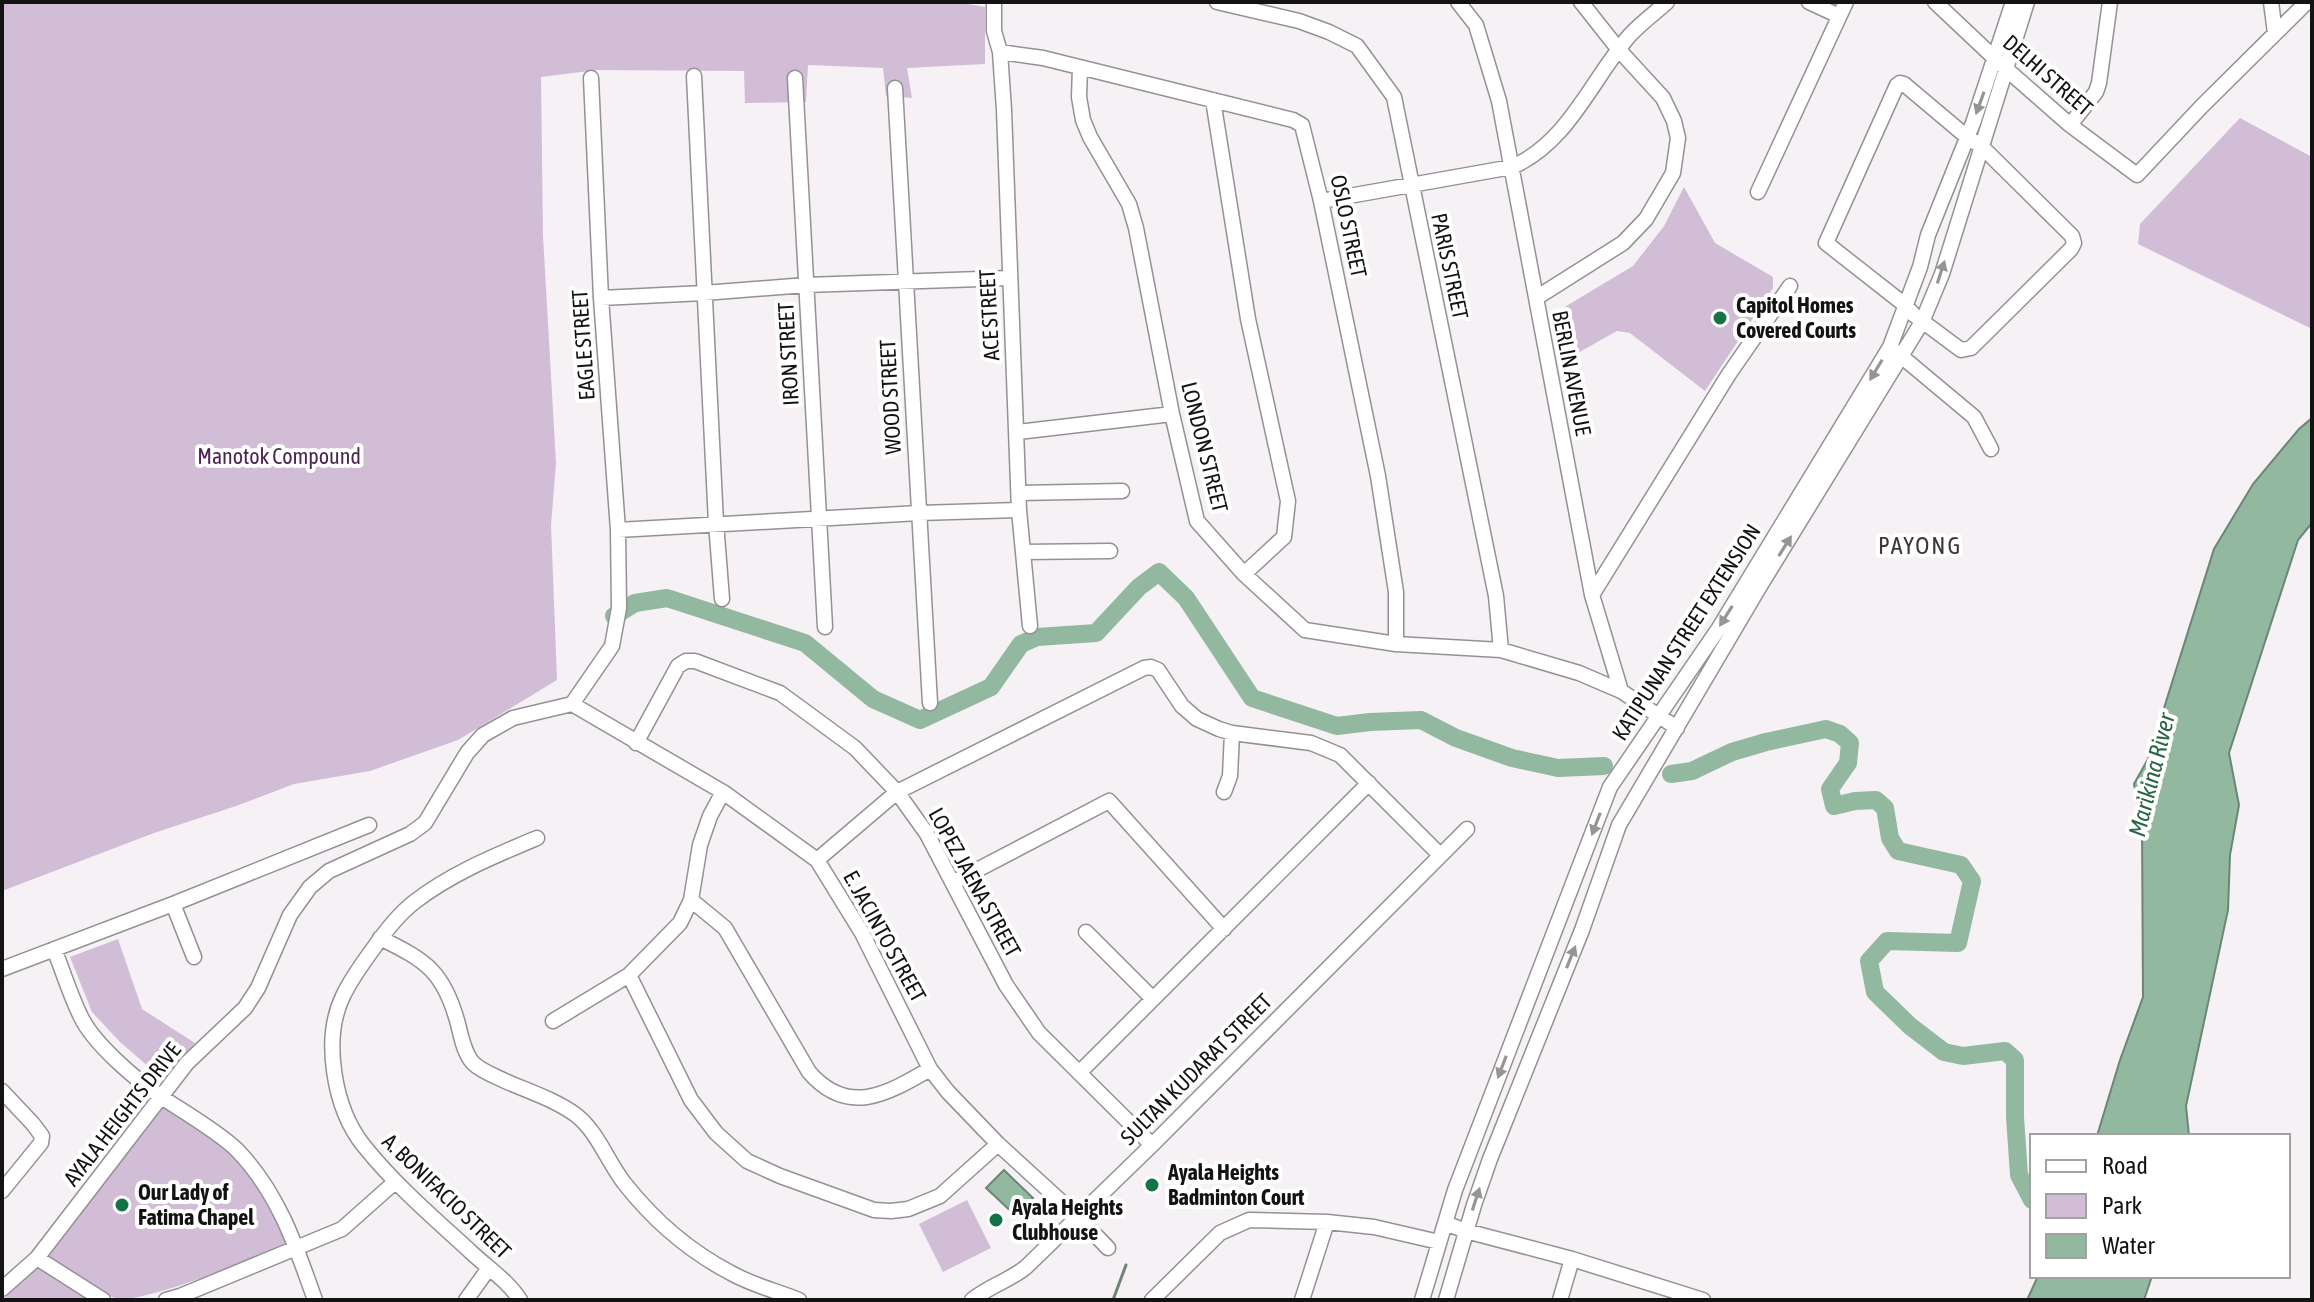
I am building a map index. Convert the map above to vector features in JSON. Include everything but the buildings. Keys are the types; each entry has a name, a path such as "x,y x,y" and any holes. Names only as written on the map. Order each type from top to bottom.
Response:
{"street":[{"name":"ACE STREET","path":"994,2 1007,168 1019,510 1030,626"},
{"name":"PARIS STREET","path":"1217,2 1299,21 1357,46 1394,97 1496,596 1501,650"},
{"name":"BERLIN AVENUE","path":"1458,2 1476,25 1499,101 1592,595 1621,691"},
{"path":"1536,298 1623,243 1646,219 1673,173 1678,138 1663,98 1581,2"},
{"path":"1321,201 1512,167 1526,161 1548,145 1632,34 1667,2"},
{"path":"1809,2 1839,16"},
{"path":"1758,192 1846,2"},
{"name":"DELHI STREET","path":"1935,2 2070,125 2137,175 2275,33"},
{"name":"KATIPUNAN STREET EXTENSION","path":"1446,1300 1490,1159 1582,930 1619,825 1803,504 1896,352 1922,322 1942,274 1981,146 2013,2"},
{"name":"KATIPUNAN STREET EXTENSION","path":"1896,352 1905,305 1928,235 1967,137 2027,2"},
{"path":"2070,125 2096,92 2099,83 2110,2"},
{"path":"2271,2 2275,33"},
{"path":"2275,33 2307,2"},
{"name":"OSLO STREET","path":"1000,52 1043,58 1293,120 1302,125 1321,201 1378,476 1396,592 1396,644"},
{"name":"LONDON STREET","path":"1080,68 1079,97 1083,120 1129,204 1136,228 1172,414 1197,521 1244,574 1305,630 1396,644 1501,650 1579,673 1621,691"},
{"path":"694,76 722,599"},
{"name":"EAGLE STREET","path":"572,704 612,646 619,608 618,530 601,298 591,78"},
{"name":"IRON STREET","path":"795,78 825,627"},
{"path":"1904,84 1967,137 1981,146 2072,236 2074,243 1971,348 1961,350 1922,322 1826,242 1897,85 1904,84"},
{"name":"WOOD STREET","path":"895,88 930,703"},
{"path":"1213,100 1248,319 1288,501 1284,537 1244,574"},
{"path":"601,298 906,280 1009,278"},
{"path":"1592,595 1729,374 1790,286"},
{"path":"1896,352 1974,417 1991,449"},
{"path":"1018,432 1172,414"},
{"path":"1019,493 1122,491"},
{"name":"KATIPUNAN STREET EXTENSION","path":"1422,1300 1455,1190 1610,787 1803,504"},
{"path":"618,530 1019,510"},
{"path":"1024,552 1110,551"},
{"name":"LOPEZ JAENA STREET","path":"636,743 678,666 686,661 695,661 780,693 855,748 897,792 927,834 1006,985 1039,1033 1152,1145"},
{"path":"1590,678 1610,661"},
{"path":"817,860 897,792 1151,667 1158,670 1182,706 1197,719 1232,733 1311,743 1340,755 1440,855"},
{"path":"1621,691 1675,731"},
{"name":"E. JACINTO STREET","path":"572,704 723,792 817,860 862,933 930,1069 998,1144 1108,1248"},
{"name":"AYALA HEIGHTS DRIVE","path":"2,1289 37,1258 187,1063 245,1008 258,988 290,915 310,887 329,871 410,834 425,823 467,753 483,735 513,718 572,704"},
{"path":"1224,792 1230,776 1232,733"},
{"path":"1079,1073 1369,783"},
{"path":"553,1021 629,975 680,923 691,900 700,845 723,792"},
{"path":"954,882 1109,801 1224,929"},
{"path":"2,969 369,825"},
{"name":"SULTAN KUDARAT STREET","path":"972,1300 1025,1268 1467,829"},
{"name":"A. BONIFACIO STREET","path":"520,1300 395,1182 362,1144 348,1121 332,1063 333,1040 342,998 380,938 413,903 475,864 537,838"},
{"path":"691,900 725,928 809,1072 834,1095 874,1096 893,1091 930,1069"},
{"path":"173,904 194,957"},
{"path":"1086,932 1153,999"},
{"path":"380,938 409,952 430,967 444,985 463,1045 473,1063 491,1075 577,1115 599,1141 615,1171 642,1206 680,1242 733,1275 799,1300"},
{"path":"54,949 82,1020 100,1044 160,1096 235,1148 271,1194 315,1300"},
{"path":"629,975 691,1100 716,1133 747,1161 874,1210 891,1211 908,1209 940,1196 998,1144"},
{"path":"2,1091 42,1136 41,1143 2,1191"},
{"path":"166,1300 342,1229 395,1182"},
{"path":"1152,1300 1220,1233 1249,1220 1374,1227 1439,1242"},
{"path":"1302,1300 1327,1222"},
{"path":"1445,1223 1703,1300"},
{"path":"37,1258 103,1300"},
{"path":"1560,1300 1572,1259"},
{"path":"466,1300 489,1268"}],"green space":[{"name":"Manotok Compound","path":"2,2 956,2 985,7 985,64 907,68 912,98 886,96 883,68 808,65 806,102 745,103 744,71 597,70 541,77 543,236 556,463 551,525 557,680 458,740 370,771 294,784 2,891"},
{"path":"2240,118 2312,157 2312,329 2138,244 2140,224"},
{"path":"1684,187 1715,243 1773,277 1773,288 1705,391 1630,333 1617,331 1569,358 1563,308 1633,266 1664,226"},
{"path":"118,939 142,1009 195,1043 164,1080 120,1042 92,1012 70,957"},
{"path":"162,1105 231,1153 261,1189 288,1244 176,1287 117,1299 91,1286 49,1256"},
{"path":"967,1200 991,1248 943,1272 919,1224"},
{"path":"40,1266 92,1300 2,1300"}],"water":[{"name":"Marikina River","path":"2312,418 2312,523 2298,540 2229,753 2239,805 2230,855 2228,910 2186,1106 2189,1134 2098,1134 2143,997 2142,826 2134,784 2148,759 2214,549 2253,484"},
{"path":"1004,1170 1033,1198 1016,1216 986,1188"},
{"path":"2037,1278 2151,1278 2144,1300 2027,1300"}],"waterway":[{"path":"614,616 635,603 667,598 805,643 873,699 920,720 991,687 1021,644 1037,637 1096,633 1139,587 1159,572 1186,598 1252,698 1337,726 1421,720 1456,738 1512,758 1558,768 1604,766"},
{"path":"1671,774 1692,771 1732,752 1766,742 1826,729 1840,734 1850,743 1848,763 1830,789 1834,806 1876,800 1885,808 1890,838 1898,851 1961,865 1972,881 1958,943 1887,941 1869,961 1875,992 1910,1026 1944,1052 1963,1056 2005,1051 2015,1060 2019,1175 2030,1196"},
{"path":"1113,1300 1126,1265"}],"place":[{"name":"Capitol Homes Covered Courts","path":"1720,318"},
{"name":"Ayala Heights Badminton Court","path":"1152,1185"},
{"name":"Our Lady of Fatima Chapel","path":"122,1205"},
{"name":"Ayala Heights Clubhouse","path":"996,1220"}],"district":[{"name":"PAYONG","path":"1920,546"}]}
